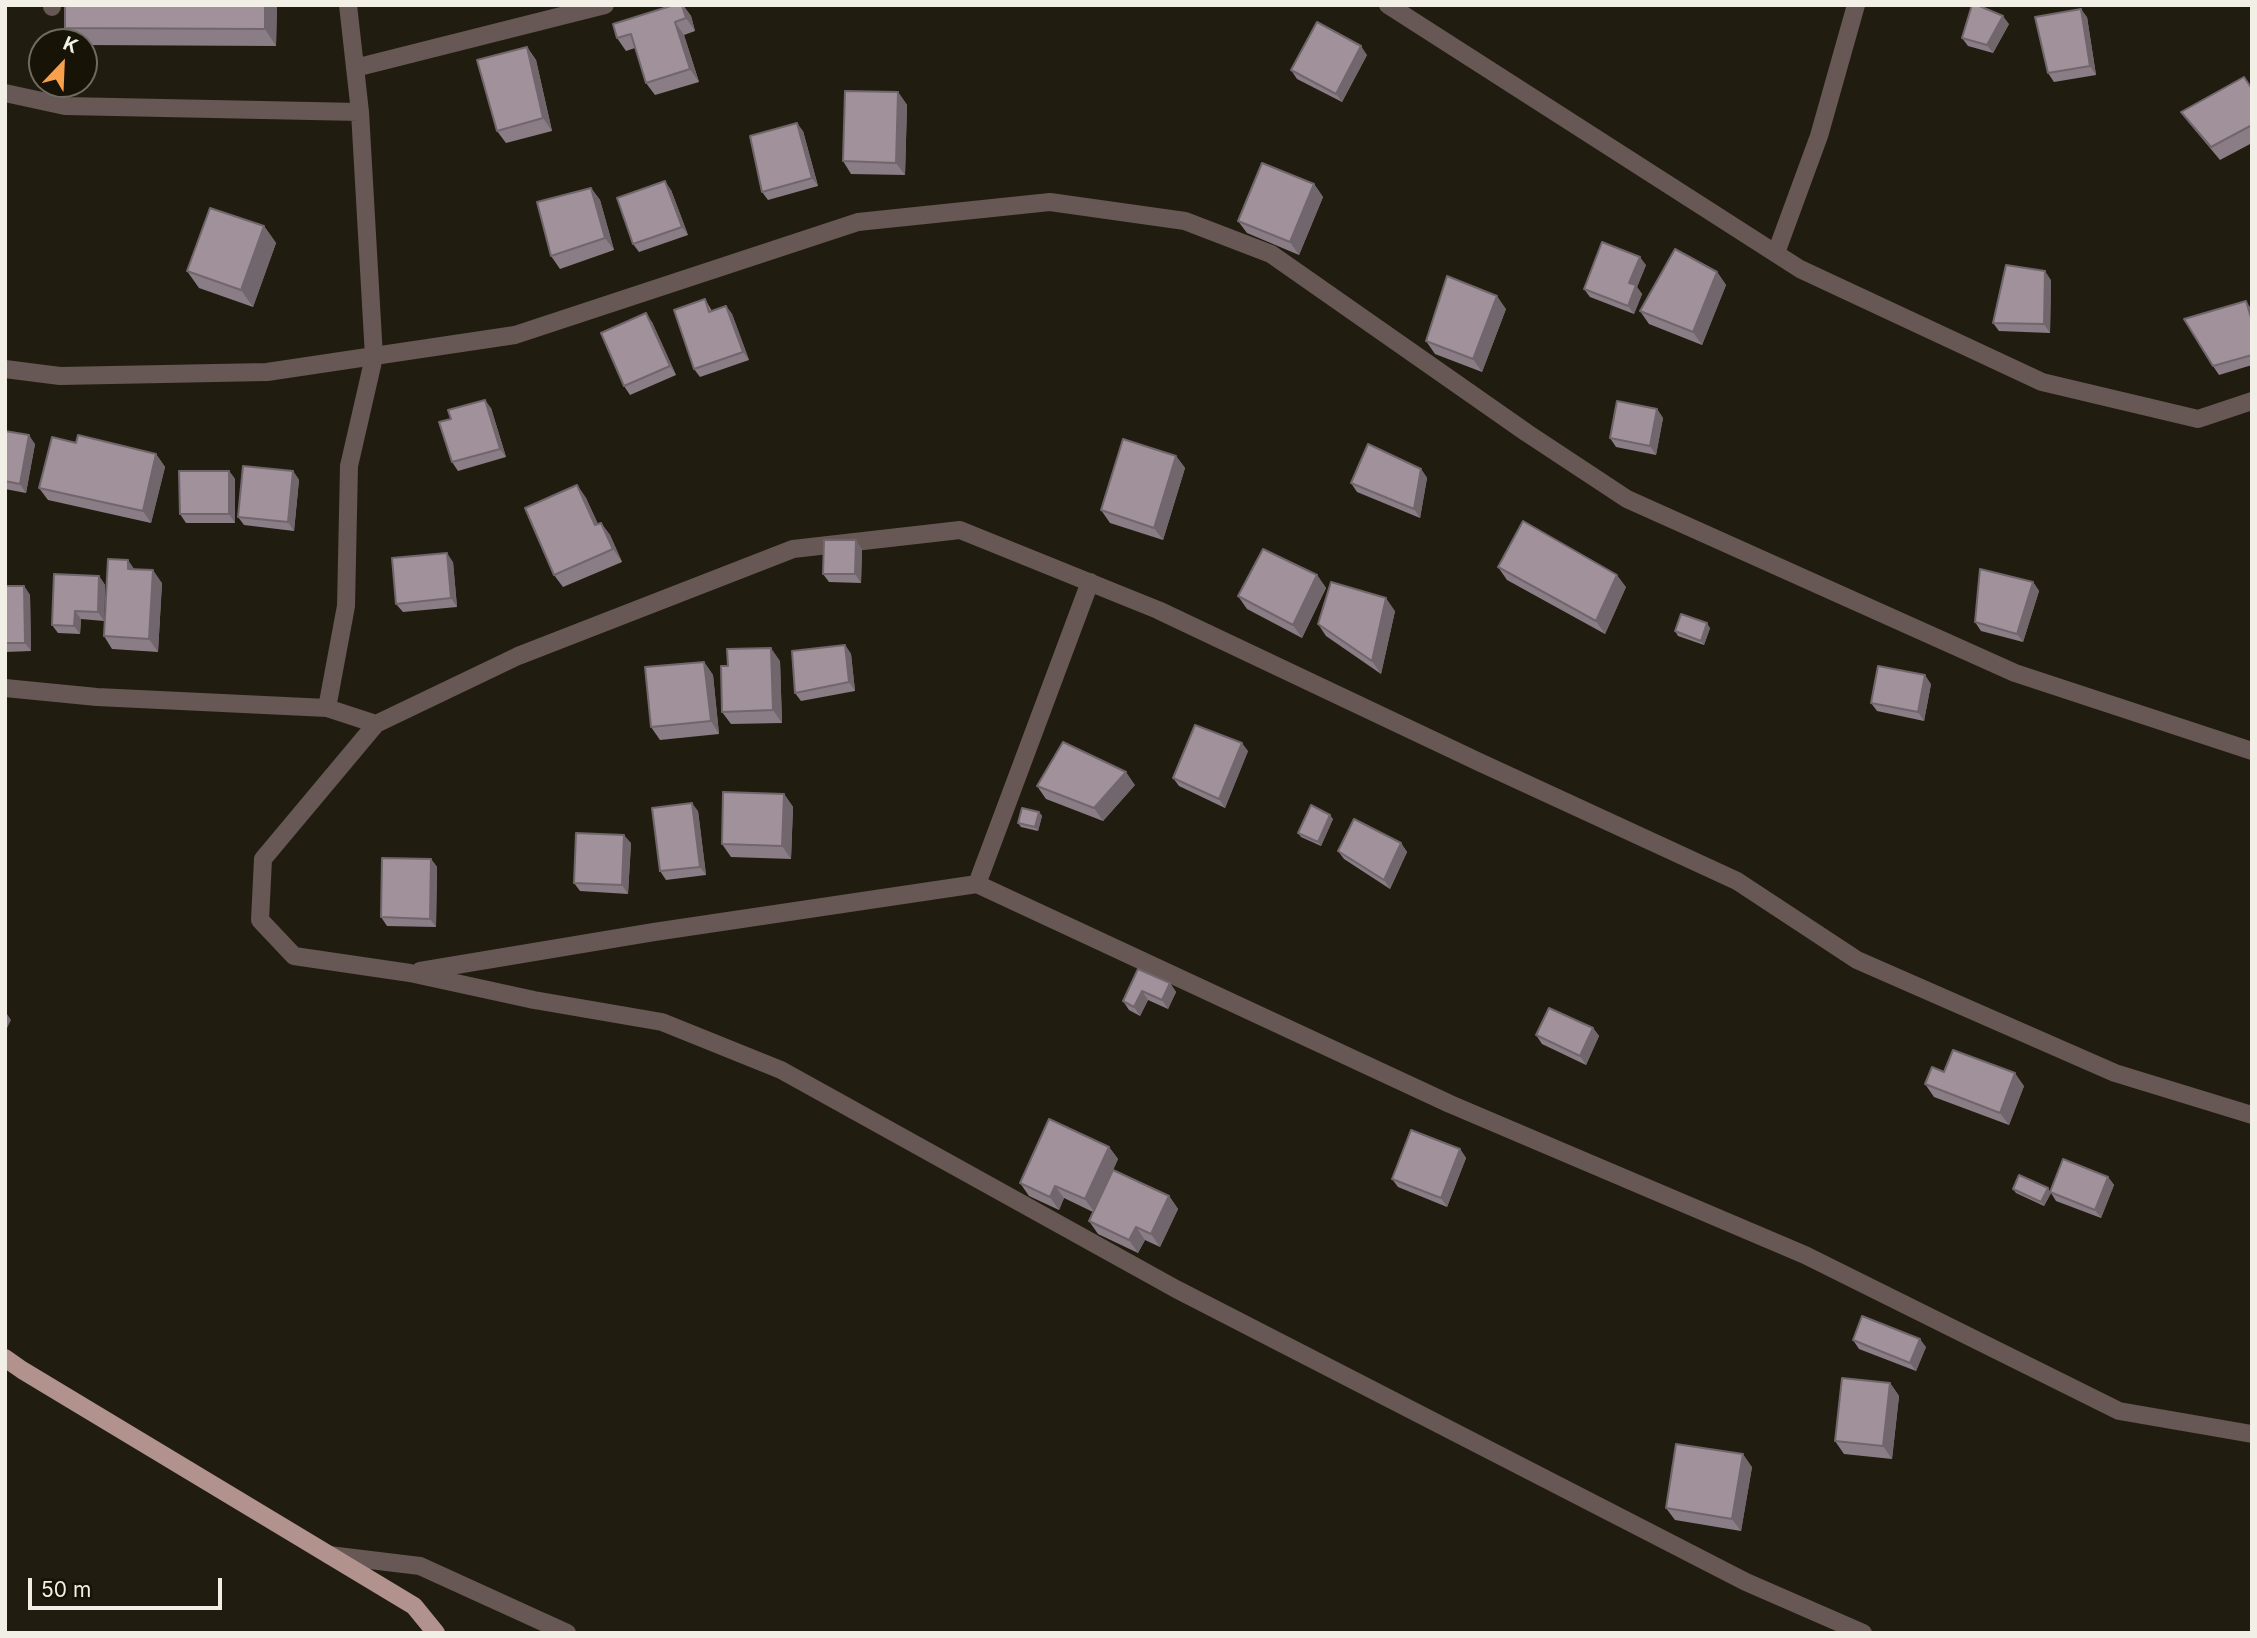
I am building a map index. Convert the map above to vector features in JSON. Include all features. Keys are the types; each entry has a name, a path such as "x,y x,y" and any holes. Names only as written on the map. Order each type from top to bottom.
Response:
{"main road":[{"path":"5,1358 414,1606 436,1633"}],"street":[{"path":"327,708 346,606 349,466 374,356 360,112 348,5"},
{"path":"355,68 605,5"},
{"path":"1388,5 1800,269 2042,382 2198,419 2252,401"},
{"path":"1776,253 1819,135 1856,5"},
{"path":"5,93 65,106 360,112"},
{"path":"5,369 61,376 267,372 515,335 858,222 1050,202 1185,221 1270,254 1527,433 1627,499 2015,673 2252,751"},
{"path":"1863,1633 1746,1582 1176,1289 781,1070 662,1022 534,1000 410,973 294,956 260,920 264,859 376,724 518,656 793,549 960,530 1158,610 1737,881 1857,960 2115,1073 2252,1115"},
{"path":"977,884 1090,582"},
{"path":"5,688 97,697 327,708 376,724"},
{"path":"410,973 977,884 1450,1104 1805,1255 2119,1411 2252,1434"},
{"path":"329,1555 420,1566 567,1633"},
{"path":"1810,1609 1824,1633"}],"building":[{"path":"65,5 265,5 265,29 65,28"},
{"path":"674,5 682,5 686,18 675,22 690,69 646,83 631,34 617,38 613,24"},
{"path":"1972,5 2003,16 1987,45 1962,38"},
{"path":"2081,9 2090,66 2048,73 2035,17"},
{"path":"1317,22 1361,46 1336,94 1291,70"},
{"path":"527,47 543,118 497,131 477,60"},
{"path":"2244,77 2252,89 2252,125 2211,147 2181,112"},
{"path":"845,91 898,92 896,163 843,161"},
{"path":"797,123 812,178 762,192 750,136"},
{"path":"1262,163 1314,184 1290,242 1238,221"},
{"path":"665,181 682,227 633,244 617,198"},
{"path":"591,188 605,238 551,256 537,202"},
{"path":"210,208 264,226 241,290 187,271"},
{"path":"1602,242 1640,257 1629,283 1636,285 1628,306 1584,289"},
{"path":"1675,249 1717,272 1693,332 1640,311"},
{"path":"2006,265 2045,271 2044,324 1993,323"},
{"path":"1447,276 1497,296 1473,359 1426,341"},
{"path":"705,299 709,312 726,306 743,352 694,369 674,310"},
{"path":"2246,301 2252,321 2252,355 2213,366 2184,319"},
{"path":"646,313 670,366 624,386 601,333"},
{"path":"485,400 500,449 452,462 439,422 451,419 448,410"},
{"path":"1617,401 1657,409 1650,446 1610,438"},
{"path":"5,431 29,435 20,484 5,481"},
{"path":"78,435 156,454 143,511 39,488 52,437 76,443"},
{"path":"1123,439 1176,456 1154,528 1101,510"},
{"path":"1368,444 1421,469 1414,509 1351,483"},
{"path":"243,466 293,471 288,522 238,517"},
{"path":"179,471 229,471 229,514 180,514"},
{"path":"577,485 595,525 601,523 613,549 554,575 525,508"},
{"path":"1523,521 1617,575 1596,621 1498,567"},
{"path":"824,540 856,540 855,574 823,574"},
{"path":"1263,549 1317,575 1293,625 1238,596"},
{"path":"447,553 451,598 396,604 392,558"},
{"path":"108,559 128,560 128,569 153,570 149,639 104,636"},
{"path":"1980,569 2033,582 2017,634 1975,622"},
{"path":"54,574 99,576 98,612 75,611 74,626 52,625"},
{"path":"1331,582 1386,598 1372,661 1318,624"},
{"path":"5,586 24,586 25,643 5,643"},
{"path":"1681,614 1707,623 1701,641 1675,631"},
{"path":"845,645 849,682 795,693 792,651"},
{"path":"771,648 773,710 722,712 721,666 728,666 727,649"},
{"path":"704,662 711,721 651,727 645,667"},
{"path":"1878,666 1925,675 1918,712 1871,703"},
{"path":"1195,725 1242,743 1219,799 1173,778"},
{"path":"1063,742 1126,772 1094,808 1037,786"},
{"path":"723,792 784,794 782,846 722,844"},
{"path":"692,803 700,867 660,871 652,808"},
{"path":"1311,805 1330,815 1318,842 1298,833"},
{"path":"1022,808 1039,812 1035,827 1018,823"},
{"path":"1354,819 1401,843 1384,880 1338,851"},
{"path":"576,833 624,835 622,885 574,883"},
{"path":"382,858 431,859 430,919 381,917"},
{"path":"1138,969 1170,983 1162,1000 1142,991 1134,1007 1123,1001"},
{"path":"1549,1008 1593,1028 1580,1056 1536,1035"},
{"path":"1953,1050 2015,1073 2000,1113 1925,1084 1932,1067 1944,1072"},
{"path":"1049,1119 1109,1147 1085,1199 1055,1186 1050,1197 1020,1183"},
{"path":"1411,1130 1460,1149 1441,1198 1392,1179"},
{"path":"2063,1159 2108,1177 2095,1210 2050,1192"},
{"path":"1113,1170 1169,1196 1151,1234 1136,1227 1129,1240 1089,1221"},
{"path":"2019,1175 2048,1188 2041,1202 2013,1189"},
{"path":"1862,1316 1920,1339 1910,1363 1853,1340"},
{"path":"1842,1378 1890,1383 1883,1446 1835,1441"},
{"path":"1676,1444 1743,1454 1732,1519 1666,1508"}]}
